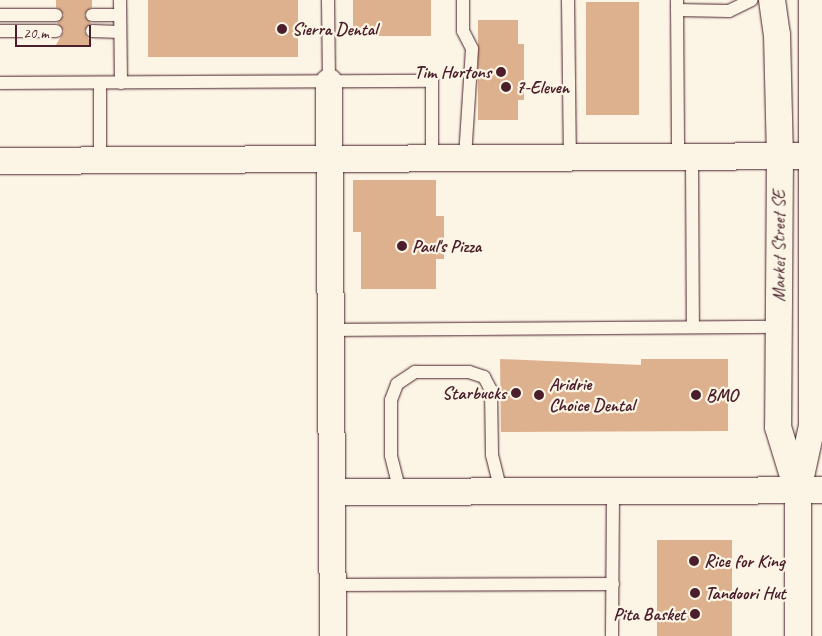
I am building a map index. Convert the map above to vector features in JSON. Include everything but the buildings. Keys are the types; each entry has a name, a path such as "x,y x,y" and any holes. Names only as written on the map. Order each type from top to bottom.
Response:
{"street":[{"name":"Market Street SE","path":"772,0 777,35 780,156 778,427 810,490"},
{"name":"Market Street SE","path":"798,636 810,490 817,288 817,156 812,0"},
{"path":"329,82 333,636"},
{"path":"0,161 100,162 817,156"},
{"path":"332,492 810,490"}],"lane":[{"path":"120,0 120,83"},
{"path":"328,0 329,82"},
{"path":"463,0 463,31 472,48 465,158"},
{"path":"568,0 570,158"},
{"path":"693,327 677,5 729,11 752,0"},
{"path":"0,15 56,15"},
{"path":"92,15 120,15"},
{"path":"0,31 56,31"},
{"path":"92,31 120,32"},
{"path":"0,83 432,81 432,159"},
{"path":"100,83 100,162"},
{"path":"331,330 779,327"},
{"path":"400,492 391,456 391,400 397,384 415,372 469,372 484,377 491,390 492,456 501,492"},
{"path":"612,636 613,491"},
{"path":"333,585 613,584"}],"place":[{"name":"Sierra Dental","path":"282,29"},
{"name":"Tim Hortons","path":"501,72"},
{"name":"7-Eleven","path":"506,87"},
{"name":"Paul's Pizza","path":"402,246"},
{"name":"Starbucks","path":"516,393"},
{"name":"Aridrie Choice Dental","path":"539,395"},
{"name":"BMO","path":"696,395"},
{"name":"Rice for King","path":"694,561"},
{"name":"Tandoori Hut","path":"695,593"},
{"name":"Pita Basket","path":"695,614"}]}
